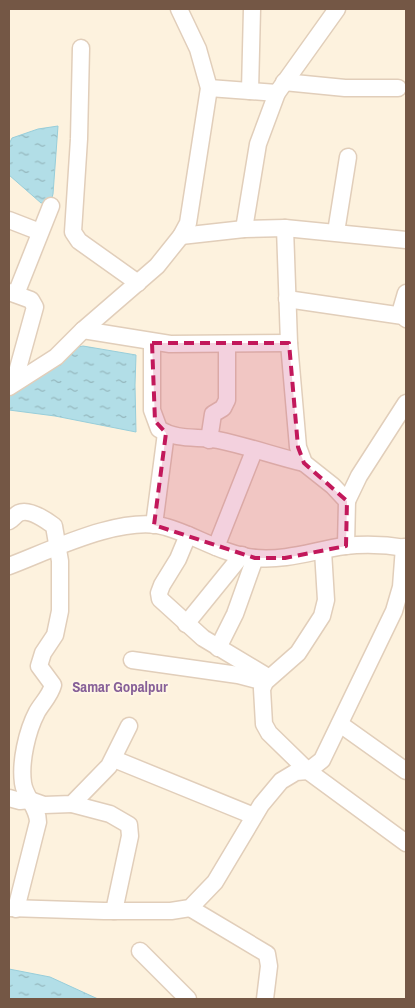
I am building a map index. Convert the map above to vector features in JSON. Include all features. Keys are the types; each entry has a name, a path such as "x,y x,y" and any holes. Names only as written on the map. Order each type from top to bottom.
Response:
{"street":[{"path":"11,385 56,357 83,330 138,283 168,254 181,236 190,210 209,88 198,49 179,9"},
{"path":"250,90 252,9"},
{"path":"244,229 258,144 280,87 337,9"},
{"path":"81,48 79,139 73,232 79,240 138,283"},
{"path":"209,88 250,90 280,87 398,88"},
{"path":"336,232 348,157"},
{"path":"11,385 35,307 31,300 12,293 51,206"},
{"path":"9,220 40,232"},
{"path":"181,236 244,229 284,228 406,240"},
{"path":"284,228 289,343 298,447 304,463"},
{"path":"404,317 401,310 406,293"},
{"path":"288,299 404,317"},
{"path":"83,330 152,343 289,343"},
{"path":"152,343 152,410 159,429 166,433 195,440 209,440 304,463 334,486 347,501"},
{"path":"209,440 213,414 223,408 227,400 227,344"},
{"path":"346,546 347,501 360,476 406,403"},
{"path":"154,525 166,433"},
{"path":"216,547 254,451"},
{"path":"9,521 20,512 41,517 54,526 56,548 61,576 58,626 43,653 39,666 53,685 32,724 24,757 23,783 36,809 38,822 12,909 171,911 190,908 215,882 254,816 281,781 296,772 308,771 322,760 398,601 405,548 346,546 284,558 248,557 216,547 164,526 154,525 108,530 56,548 9,566"},
{"path":"188,535 178,559 159,593 162,602 186,624 266,680"},
{"path":"324,551 326,600 322,616 298,653 266,680 262,705 265,729 308,771 406,843"},
{"path":"186,624 248,557"},
{"path":"218,648 239,606 248,557"},
{"path":"132,660 266,680"},
{"path":"340,724 406,772"},
{"path":"72,804 114,759 129,726"},
{"path":"114,759 254,816"},
{"path":"9,798 20,801 30,800 49,805 72,804 110,814 129,825 130,836 114,911"},
{"path":"190,908 267,954 270,966 265,999"},
{"path":"140,951 188,999"}],"highlighted area":[{"path":"152,343 289,343 298,447 304,463 347,501 346,546 285,558 255,558 154,525 166,433 155,421"}],"water":[{"path":"58,126 53,194 51,201 41,203 9,175 9,144 12,138 38,129"},
{"path":"83,346 136,355 136,432 55,416 9,410 9,395 41,375 74,348"},
{"path":"9,969 50,977 98,999 9,999"}],"district":[{"name":"Samar Gopalpur","path":"120,686"}]}
